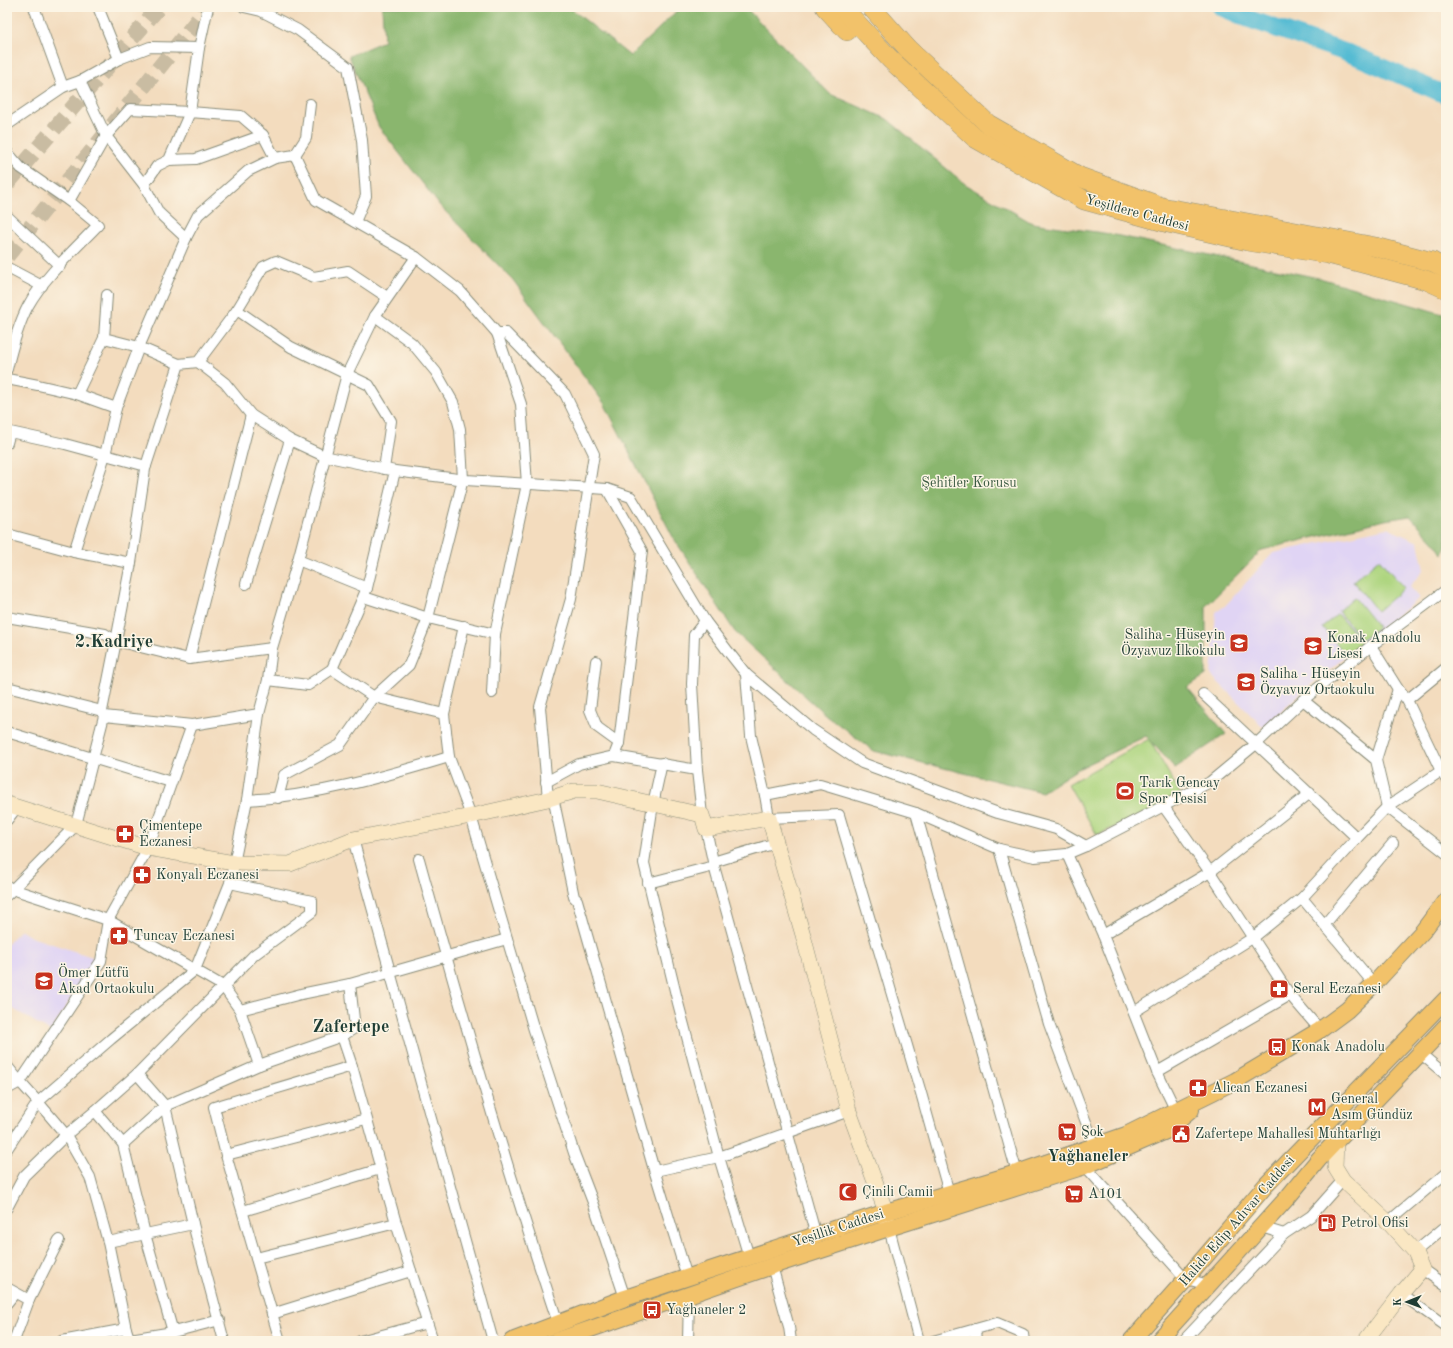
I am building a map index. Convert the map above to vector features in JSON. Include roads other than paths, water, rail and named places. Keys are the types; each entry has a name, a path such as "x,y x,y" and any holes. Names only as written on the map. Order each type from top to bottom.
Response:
{"highway":[{"path":"825,7 867,52 975,138"},
{"name":"Yeşildere Caddesi","path":"842,7 891,60 975,138 1084,200 1168,223 1240,240 1328,254 1426,280 1446,289"},
{"name":"Yeşildere Caddesi","path":"871,7 908,48 988,124 1080,177 1162,207 1376,247 1433,262 1446,269"},
{"path":"885,7 908,48"}],"main road":[{"name":"Yeşillik Caddesi","path":"556,1341 772,1266 888,1220 949,1193 1017,1173 1126,1135 1176,1111 1235,1081 1320,1030 1347,1010 1374,984 1423,931 1446,900"},
{"name":"Yeşillik Caddesi","path":"512,1341 625,1298 816,1236 888,1220 1085,1166 1166,1131 1196,1106 1268,1070 1314,1042 1375,988 1427,934 1446,910"},
{"name":"Halide Edip Adıvar Caddesi","path":"1131,1341 1266,1185 1446,999"},
{"name":"Halide Edip Adıvar Caddesi","path":"1158,1341 1261,1228 1319,1159 1446,1026"},
{"path":"1085,1166 1087,1156 1095,1146"}],"street":[{"path":"34,7 63,86"},
{"path":"98,7 119,58"},
{"path":"168,160 190,112 199,48 208,7"},
{"path":"244,7 261,11 298,30 348,67 362,140 366,196 355,222"},
{"path":"7,124 63,86 80,81 119,58 150,47 199,48"},
{"path":"80,81 106,136 144,185 159,213 186,238"},
{"path":"295,156 306,138 310,104"},
{"path":"70,201 106,136 130,109 241,116 263,135 275,158"},
{"path":"144,185 157,166 168,160 196,159 263,135"},
{"path":"7,152 21,168 70,201 98,225 42,286 28,306 12,347 7,370"},
{"path":"295,156 316,200 416,257 460,291 497,333 521,404 527,484 495,634 492,693"},
{"path":"74,552 105,455 116,408 139,347 186,238 198,215 248,171 275,158 295,156"},
{"path":"7,216 60,266"},
{"path":"7,1149 38,1102 111,1039 195,970 230,882 247,800 259,714 268,680 272,648 298,560 346,374 375,316 416,257"},
{"path":"198,362 237,310 263,267 276,261 314,277 348,271 387,297"},
{"path":"7,269 42,286"},
{"path":"77,394 104,338 107,294"},
{"path":"237,310 291,347 369,385 391,421 384,469"},
{"path":"278,798 284,775 340,745 374,697 409,666 428,618 463,479 460,429 453,402 436,372 412,343 375,316"},
{"path":"497,333 506,333 565,394 594,454 571,599 540,707 546,782 574,897 577,900 655,1172 687,1277"},
{"path":"104,338 139,347 179,364 198,362 225,383 251,415 290,440 324,456 395,471 463,479 589,487 607,489 631,497 705,621 746,674 813,730 862,763 998,813 1056,829 1086,846"},
{"path":"179,364 146,466 131,563 103,713 94,759 76,825 9,890 108,920 223,986 240,1010 259,1065"},
{"path":"7,379 77,394 116,408"},
{"path":"189,659 251,415"},
{"path":"7,443 9,431 65,444 146,466"},
{"path":"246,584 290,440"},
{"path":"268,680 308,685 332,669 365,593 395,471"},
{"path":"607,489 642,551 619,743 614,756"},
{"path":"7,534 74,552 131,563"},
{"path":"298,560 365,593 428,618 495,634"},
{"path":"765,795 820,784 916,813 999,849 1035,857 1067,854 1164,807 1210,782 1256,744 1303,700 1371,646 1446,590"},
{"path":"7,617 105,634 116,641 189,659 272,648"},
{"path":"705,621 694,636 692,684 697,770 704,822 714,864 816,1236"},
{"path":"464,626 444,714 450,757 471,816 534,1030 574,1153 594,1204 625,1298"},
{"path":"1134,1012 1254,937 1302,898 1387,807 1443,775 1407,700 1398,689 1371,646"},
{"path":"596,661 590,710 597,727 619,743"},
{"path":"1407,700 1446,668"},
{"path":"332,669 374,697 444,714"},
{"path":"746,674 751,736 765,795 768,818 803,935 849,1110 888,1220 919,1341"},
{"path":"7,687 103,713 192,725 259,714"},
{"path":"1398,689 1376,760 1387,807 1446,853"},
{"path":"1204,694 1357,838"},
{"path":"1303,700 1376,760"},
{"path":"7,1089 20,1082 101,961 108,920 148,848 192,725"},
{"path":"7,732 171,782"},
{"path":"546,782 579,764 614,756 697,770"},
{"path":"247,800 278,798 377,778 450,757"},
{"path":"662,763 653,804 644,863 719,1157 749,1257"},
{"path":"7,820 12,806 148,848 234,863 290,864 353,839 471,816 574,791 597,791 653,804 704,822 839,815 949,1193"},
{"path":"1103,935 1210,872 1310,793"},
{"path":"1164,807 1254,937 1290,995 1320,1030"},
{"path":"916,813 1017,1173"},
{"path":"353,839 493,1341"},
{"path":"648,883 714,864 776,843"},
{"path":"1325,924 1393,843"},
{"path":"999,849 1049,1024 1095,1146"},
{"path":"1067,854 1103,935 1157,1072 1176,1111"},
{"path":"420,859 446,956 500,1141 558,1323"},
{"path":"7,1208 24,1176 66,1135 136,1074 254,955 312,912 312,901 230,882"},
{"path":"1302,898 1374,984"},
{"path":"240,1010 301,994 350,984 507,939"},
{"path":"123,1144 165,1106 259,1065 342,1036 355,1028 350,984"},
{"path":"1157,1072 1290,995"},
{"path":"342,1036 352,1066 396,1223 433,1341"},
{"path":"1420,1053 1446,1075"},
{"path":"7,1066 66,1135 90,1177 108,1242 126,1329 130,1340 173,1332 220,1320"},
{"path":"280,1341 226,1155 214,1107 352,1066"},
{"path":"136,1074 165,1106 193,1224 220,1320 224,1341"},
{"path":"655,1172 719,1157 849,1110"},
{"path":"95,1111 123,1144 145,1234 173,1332"},
{"path":"226,1155 366,1119"},
{"path":"7,1138 17,1133"},
{"path":"1336,1141 1335,1166 1343,1180 1388,1222 1415,1252 1422,1269 1446,1286"},
{"path":"1085,1166 1186,1279 1210,1285"},
{"path":"243,1211 380,1169"},
{"path":"1388,1222 1446,1173"},
{"path":"1183,1341 1284,1234 1311,1216 1343,1180"},
{"path":"256,1258 396,1223"},
{"path":"108,1242 193,1224"},
{"path":"1415,1252 1446,1226"},
{"path":"1261,1228 1284,1234"},
{"path":"14,1341 29,1300 60,1240"},
{"path":"772,1266 789,1328 791,1341"},
{"path":"1366,1341 1401,1294 1422,1269"},
{"path":"272,1314 412,1271"},
{"path":"7,1303 11,1290 29,1300"},
{"path":"1401,1294 1446,1326"},
{"path":"688,1341 689,1296"},
{"path":"360,1341 427,1323"},
{"path":"934,1341 997,1323 1023,1334 1024,1341"},
{"path":"62,1341 126,1329"},
{"path":"975,1329 976,1341"}],"waterway":[{"path":"1221,7 1249,19 1356,56 1446,95"}],"tunnel":[{"path":"7,184 159,7"},
{"path":"7,256 208,7"}],"place":[{"name":"Saliha - Hüseyin Özyavuz İlkokulu","path":"1239,643"},
{"name":"Konak Anadolu Lisesi","path":"1313,646"},
{"name":"Saliha - Hüseyin Özyavuz Ortaokulu","path":"1246,682"},
{"name":"Tarık Gencay Spor Tesisi","path":"1125,791"},
{"name":"Çimentepe Eczanesi","path":"125,834"},
{"name":"Konyalı Eczanesi","path":"142,875"},
{"name":"Tuncay Eczanesi","path":"119,936"},
{"name":"Ömer Lütfü Akad Ortaokulu","path":"44,981"},
{"name":"Seral Eczanesi","path":"1279,989"},
{"name":"Konak Anadolu","path":"1277,1047"},
{"name":"Alican Eczanesi","path":"1198,1088"},
{"name":"General Asım Gündüz","path":"1317,1107"},
{"name":"Şok","path":"1067,1132"},
{"name":"Zafertepe Mahallesi Muhtarlığı","path":"1181,1134"},
{"name":"Çinili Camii","path":"848,1192"},
{"name":"A101","path":"1074,1194"},
{"name":"Petrol Ofisi","path":"1327,1223"},
{"name":"Yağhaneler 2","path":"652,1310"}],"district":[{"name":"2.Kadriye","path":"114,642"},
{"name":"Zafertepe","path":"351,1027"},
{"name":"Yağhaneler","path":"1088,1157"}],"park label":[{"name":"Şehitler Korusu","path":"969,483"}]}
